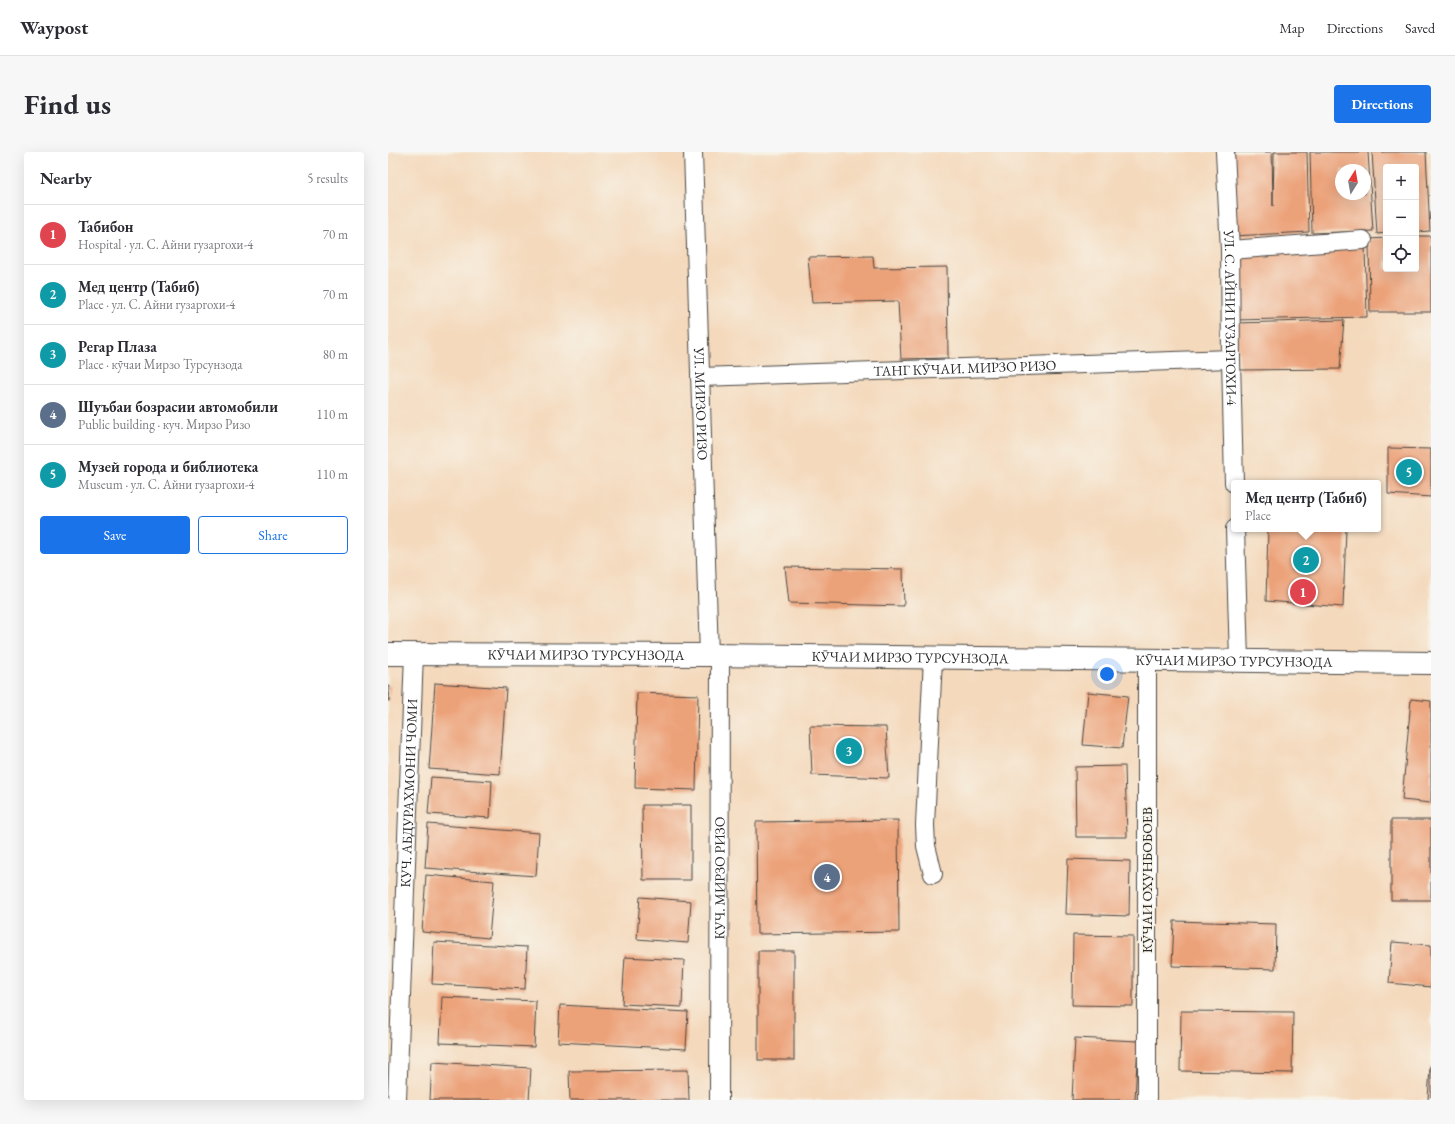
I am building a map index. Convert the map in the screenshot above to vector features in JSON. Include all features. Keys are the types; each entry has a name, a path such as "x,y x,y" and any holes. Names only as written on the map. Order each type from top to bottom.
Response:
{"main road":[{"name":"КӮЧАИ МИРЗО ТУРСУНЗОДА","path":"388,654 714,655 1431,663"}],"street":[{"name":"УЛ. МИРЗО РИЗО","path":"693,152 700,376 714,655"},
{"name":"УЛ. С. АЙНИ ГУЗАРГОХИ-4","path":"1225,152 1230,250 1234,480"},
{"path":"1230,250 1363,240"},
{"name":"ТАНГ КӮЧАИ. МИРЗО РИЗО","path":"700,376 1231,359"},
{"path":"1235,532 1239,660"},
{"name":"КУЧ. АБДУРАХМОНИ ЧОМИ","path":"397,1100 414,654"},
{"name":"КУЧ. МИРЗО РИЗО","path":"714,655 719,1100"},
{"path":"933,658 925,825 926,846 933,874"},
{"name":"КӮЧАИ ОХУНБОБОЕВ","path":"1147,660 1147,1100"}],"building":[{"path":"1229,152 1272,152 1273,206 1274,152 1307,152 1309,232 1233,236"},
{"path":"1310,152 1368,152 1369,164 1335,164 1335,200 1371,199 1373,231 1312,233"},
{"path":"1372,152 1426,152 1430,231 1419,232 1419,164 1383,164 1383,233 1377,234"},
{"path":"1419,236 1431,236 1431,312 1370,312 1369,239 1383,238 1383,272 1419,272"},
{"path":"1365,247 1367,317 1236,320 1234,253"},
{"path":"873,256 874,268 947,267 948,358 901,359 898,301 812,303 808,257"},
{"path":"1344,320 1340,369 1240,370 1236,323"},
{"path":"1388,448 1431,449 1431,497 1388,494"},
{"path":"1268,532 1346,532 1343,607 1266,601"},
{"path":"785,567 903,569 904,606 789,603"},
{"path":"435,683 506,688 500,774 429,769"},
{"path":"388,686 390,686 389,701 388,701"},
{"path":"1088,692 1128,696 1122,748 1083,745"},
{"path":"637,693 698,695 696,790 635,788"},
{"path":"1411,699 1431,701 1431,803 1402,800"},
{"path":"810,726 886,727 889,778 812,775"},
{"path":"1125,766 1127,837 1076,837 1075,767"},
{"path":"431,777 492,781 490,818 428,814"},
{"path":"642,805 691,805 691,880 643,880"},
{"path":"898,820 899,932 757,934 756,822"},
{"path":"1391,820 1431,820 1431,900 1391,900"},
{"path":"428,824 539,833 536,876 425,868"},
{"path":"1068,859 1130,861 1129,916 1066,914"},
{"path":"426,875 494,881 489,938 422,932"},
{"path":"640,897 691,901 688,943 637,939"},
{"path":"1174,921 1276,924 1275,969 1172,966"},
{"path":"1073,935 1133,936 1133,1006 1072,1005"},
{"path":"434,942 527,947 525,989 432,984"},
{"path":"1392,942 1431,945 1431,987 1389,983"},
{"path":"758,951 794,951 794,1060 758,1060"},
{"path":"625,957 684,960 682,1007 622,1004"},
{"path":"442,997 536,1001 534,1047 440,1043"},
{"path":"560,1005 688,1012 686,1049 558,1042"},
{"path":"1181,1011 1293,1012 1292,1073 1180,1071"},
{"path":"1075,1038 1138,1041 1135,1100 1072,1100"},
{"path":"432,1062 531,1068 529,1100 430,1100"},
{"path":"1430,1066 1431,1100 1428,1100"},
{"path":"688,1070 689,1100 570,1100 569,1071"}],"place":[{"name":"Музей города и библиотека","path":"1409,472"},
{"name":"Мед центр (Табиб)","path":"1306,560"},
{"name":"Табибон","path":"1303,592"},
{"name":"Регар Плаза","path":"849,751"},
{"name":"Шуъбаи бозрасии автомобили","path":"827,877"}]}
